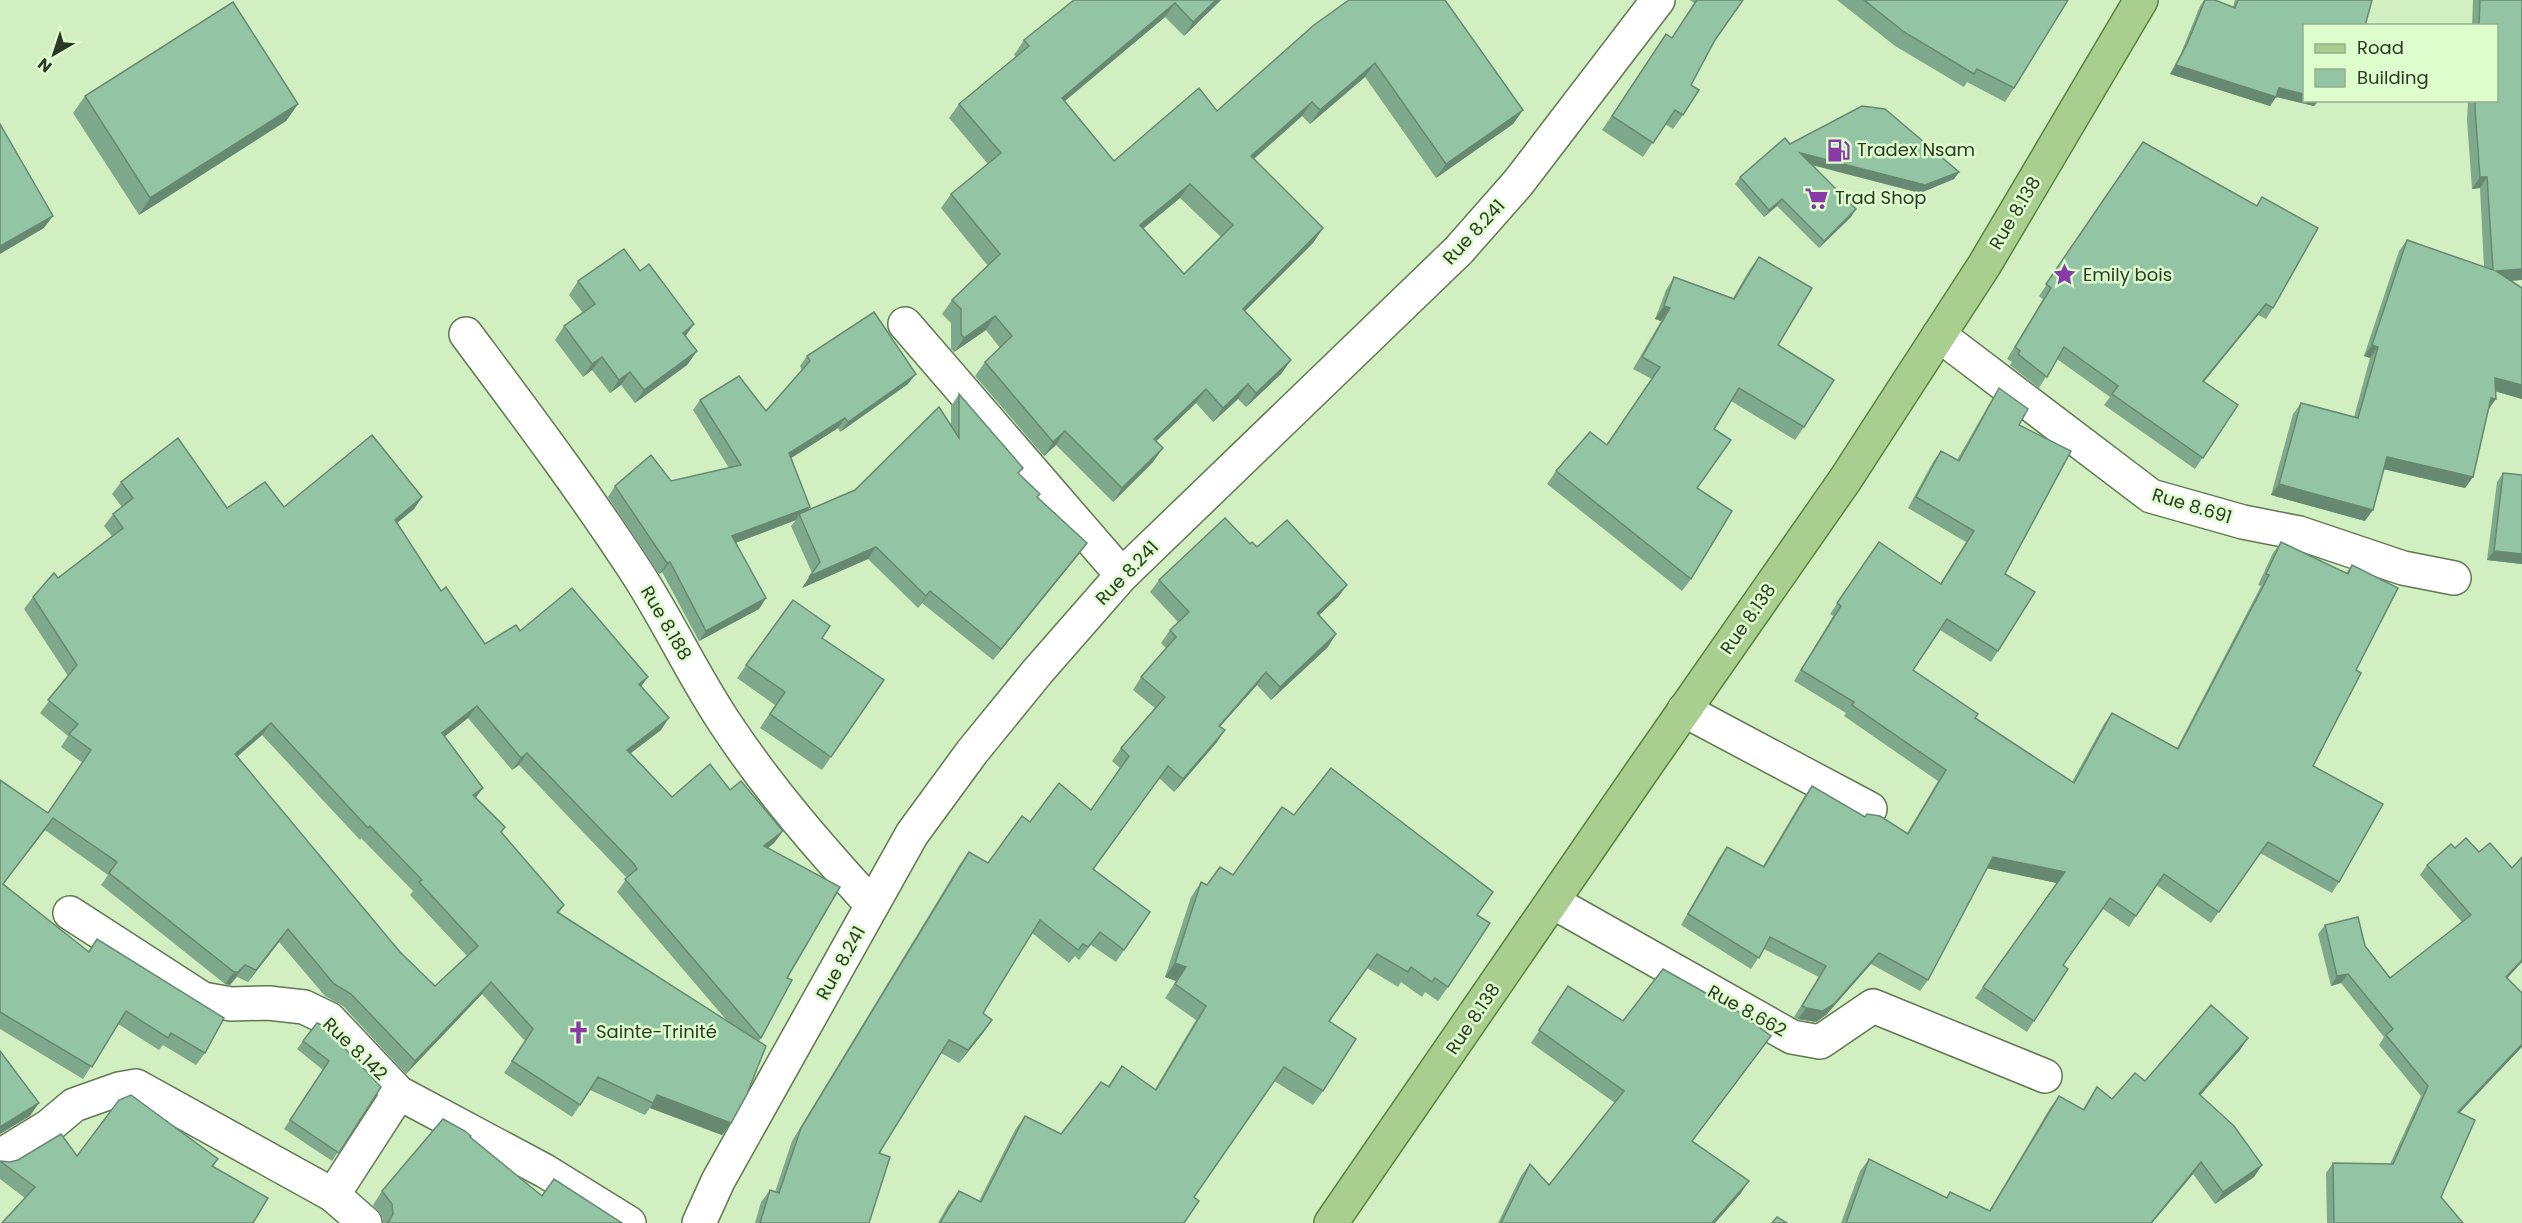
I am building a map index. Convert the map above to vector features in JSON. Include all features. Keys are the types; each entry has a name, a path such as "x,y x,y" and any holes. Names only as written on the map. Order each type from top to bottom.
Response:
{"main road":[{"name":"Rue 8.138","path":"1331,1223 1845,480 1985,264 2142,0"}],"street":[{"name":"Rue 8.241","path":"699,1223 718,1181 912,834 972,752 1038,671 1122,575 1459,250 1518,183 1658,0"},
{"path":"905,324 1122,575"},
{"name":"Rue 8.188","path":"466,334 572,478 636,572 726,726 784,805 872,905"},
{"name":"Rue 8.691","path":"1940,335 2151,496 2243,522 2299,534 2403,568 2454,578"},
{"path":"1684,710 1870,809"},
{"name":"Rue 8.662","path":"1553,902 1792,1037 1820,1042 1873,1006 2045,1076"},
{"name":"Rue 8.142","path":"70,913 203,999 231,1004 268,1003 304,1007 329,1019 399,1093 545,1172 629,1223"},
{"path":"0,1156 49,1126 74,1106 119,1089 136,1086 333,1195 365,1223"},
{"path":"333,1195 399,1093"}],"building":[{"path":"1074,0 1216,0 1193,22 1175,3 1062,98 1114,161 1199,88 1217,111 1314,25 1349,0 1445,0 1523,110 1446,164 1375,63 1320,110 1312,102 1251,156 1323,228 1243,309 1291,360 1256,393 1248,384 1223,408 1206,389 1154,439 1163,448 1122,488 1065,431 1053,442 985,362 1012,336 995,316 964,338 961,334 961,309 952,300 1000,254 951,194 1001,153 959,104 1029,46 1024,40","holes":["1190,184 1233,225 1184,274 1140,225"]},
{"path":"1697,0 1743,0 1715,40 1691,85 1699,90 1683,115 1675,110 1653,143 1612,116 1666,34 1672,38"},
{"path":"1864,0 2068,0 2014,88 1977,69 1974,74 1904,32"},
{"path":"2205,0 2215,0 2235,8 2238,0 2372,0 2366,24 2303,24 2303,94 2279,88 2276,97 2176,65"},
{"path":"2480,0 2522,0 2522,269 2496,271 2522,288 2522,385 2495,378 2496,399 2491,398 2473,477 2387,457 2373,510 2279,484 2301,403 2358,418 2378,347 2372,345 2407,240 2493,270 2487,177 2480,177 2475,102 2498,102 2498,24 2479,24"},
{"path":"233,2 298,104 150,198 85,96"},
{"path":"1862,106 1885,109 1959,172 1925,185 1800,153 1856,209 1824,241 1782,199 1769,210 1740,177 1785,138 1790,144"},
{"path":"0,124 53,216 0,246"},
{"path":"2143,142 2257,206 2262,197 2318,228 2273,308 2266,304 2203,381 2238,405 2203,458 2112,394 2118,386 2064,347 2047,377 2018,354 2020,351 2015,347 2051,288 2046,284"},
{"path":"624,249 640,271 649,264 694,324 683,333 697,351 644,390 630,372 619,380 602,357 592,364 564,326 595,304 578,281"},
{"path":"1759,257 1812,288 1778,345 1834,380 1804,427 1739,388 1714,429 1731,440 1697,488 1732,511 1691,579 1556,471 1590,432 1607,445 1660,367 1642,357 1670,308 1664,306 1674,277 1734,299"},
{"path":"874,312 916,374 848,422 845,418 789,453 810,507 732,536 766,598 706,631 670,562 667,563 615,486 651,455 671,481 741,465 700,400 739,376 766,411 810,361 807,356"},
{"path":"1999,388 2028,409 2019,425 2071,451 2005,574 2035,592 1998,651 1947,619 1913,670 1978,714 1975,718 2074,783 2112,713 2178,749 2269,575 2266,574 2281,542 2348,574 2352,565 2398,588 2356,670 2361,673 2313,766 2383,804 2339,882 2268,842 2219,912 2164,874 2136,916 2110,898 2063,965 2068,969 2034,1021 1983,987 2065,872 1993,857 1928,980 1879,953 1834,1004 1823,1011 1806,1008 1802,1006 1826,966 1770,937 1759,958 1688,914 1727,847 1764,867 1812,786 1865,817 1867,814 1880,816 1908,834 1946,770 1852,705 1854,702 1801,670 1841,606 1837,603 1879,542 1941,584 1974,531 1916,497 1941,451 1959,461"},
{"path":"959,394 1023,468 1018,473 1040,494 1037,497 1087,543 1001,649 930,591 926,596 876,547 810,576 820,562 799,514 855,490 939,407 959,438"},
{"path":"372,435 422,497 395,520 441,591 446,587 485,644 516,625 520,631 572,588 648,677 639,684 669,718 627,750 672,797 710,764 730,790 741,781 783,831 764,846 840,887 787,978 792,980 761,1038 625,879 637,869 634,864 527,753 521,758 477,706 442,733 483,788 473,795 505,827 501,832 564,905 557,912 766,1046 747,1094 731,1123 657,1095 653,1103 598,1077 580,1105 512,1061 533,1029 491,982 415,1061 351,994 334,984 288,929 256,970 245,965 238,972 234,972 109,873 117,862 53,818 3,884 89,952 97,939 224,1018 205,1053 171,1033 168,1038 126,1011 92,1067 0,1012 0,780 48,813 91,750 69,734 78,724 48,700 77,665 33,597 54,573 58,578 123,528 113,514 133,498 121,482 178,438 227,508 265,482 284,507","holes":["271,723 368,828 370,826 422,880 419,882 478,946 435,986 400,952 235,754"]},
{"path":"2503,473 2522,475 2522,554 2494,551"},
{"path":"1225,518 1250,544 1252,542 1257,547 1287,520 1347,585 1317,613 1336,634 1280,687 1266,672 1219,726 1225,730 1183,779 1168,766 1093,869 1150,912 1124,950 1100,932 1088,947 1083,944 1078,950 1040,920 983,1013 992,1020 968,1050 949,1040 879,1153 890,1157 869,1223 760,1223 770,1190 779,1193 801,1128 969,852 988,863 1022,816 1030,822 1059,783 1091,810 1129,756 1121,748 1165,697 1141,677 1176,637 1170,630 1189,612 1159,580"},
{"path":"793,600 830,626 822,638 884,680 831,757 770,714 785,692 746,665"},
{"path":"1331,768 1493,892 1477,915 1490,923 1448,987 1435,978 1432,982 1411,967 1408,972 1377,954 1329,1021 1356,1039 1323,1091 1284,1067 1194,1197 1199,1201 1184,1223 940,1223 959,1191 981,1202 1025,1116 1061,1134 1101,1082 1109,1087 1122,1066 1156,1090 1206,1006 1175,984 1186,967 1175,963 1201,882 1207,885 1220,867 1233,875 1282,807 1294,815"},
{"path":"2466,838 2479,852 2490,843 2512,868 2522,857 2522,960 2506,977 2522,993 2522,1044 2458,1112 2475,1120 2441,1197 2463,1223 2334,1223 2333,1163 2393,1164 2428,1086 2386,1035 2393,1029 2348,974 2337,976 2325,925 2358,917 2365,946 2390,978 2471,915 2427,865 2451,844 2455,848"},
{"path":"1663,969 1736,1010 1771,1036 1692,1141 1749,1181 1712,1223 1501,1223 1530,1164 1549,1185 1624,1091 1539,1030 1568,986 1623,1021"},
{"path":"2211,1005 2248,1038 2199,1094 2234,1126 2262,1165 2223,1192 2201,1162 2151,1223 1846,1223 1869,1159 1947,1198 1950,1192 1990,1211 2059,1096 2084,1110 2097,1087 2112,1099 2135,1073 2145,1081"},
{"path":"317,1023 324,1026 381,1087 339,1153 290,1120 329,1061 303,1041"},
{"path":"0,1051 39,1103 0,1127"},
{"path":"131,1095 218,1159 212,1166 268,1198 253,1223 2,1223 35,1187 0,1161 18,1160 61,1134 77,1156 119,1100"},
{"path":"443,1119 465,1131 542,1196 554,1179 622,1223 387,1223 393,1214 392,1204 382,1191"},
{"path":"1777,1217 1787,1223 1772,1223"}],"place":[{"name":"Tradex Nsam","path":"1839,150"},
{"name":"Trad Shop","path":"1817,198"},
{"name":"Emily bois","path":"2065,275"},
{"name":"Sainte-Trinité","path":"578,1032"}]}
